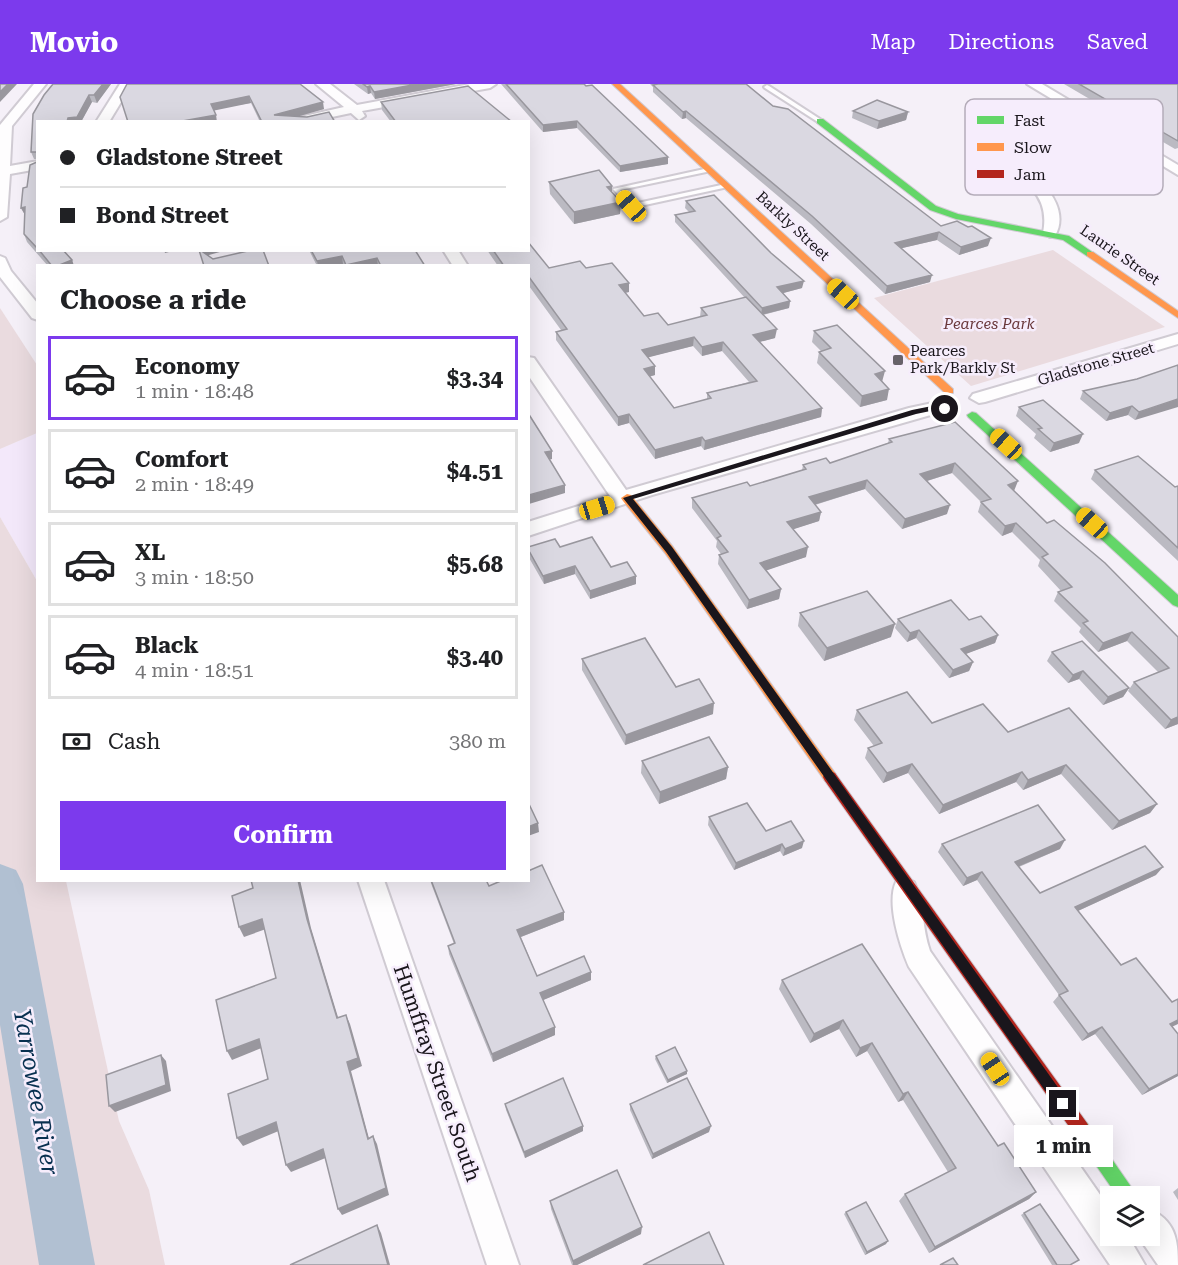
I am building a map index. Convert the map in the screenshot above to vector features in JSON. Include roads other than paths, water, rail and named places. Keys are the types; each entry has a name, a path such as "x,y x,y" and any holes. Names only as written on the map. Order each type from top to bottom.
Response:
{"street":[{"path":"0,217 6,126 40,84"},
{"path":"103,120 126,84"},
{"path":"322,84 354,109 361,120"},
{"name":"Barkly Street","path":"616,84 726,186 945,399"},
{"path":"1033,84 1058,99"},
{"path":"295,120 480,85"},
{"name":"Laurie Street","path":"820,121 933,208 956,216 1050,233 1075,242 1178,315"},
{"path":"1163,162 1178,171"},
{"path":"3,171 36,165"},
{"path":"1044,195 1049,200 1054,215 1050,233"},
{"path":"0,261 4,272 36,312"},
{"name":"Gladstone Street","path":"976,406 1178,339"},
{"path":"530,365 625,499 669,550 1121,1186"},
{"path":"530,528 915,412 965,391 976,406 1178,602"},
{"path":"945,399 956,414 976,406"},
{"name":"Humffray Street South","path":"372,882 503,1265"},
{"path":"903,882 908,902 910,932 919,958 1129,1265"},
{"path":"1160,1240 1178,1265"}],"lane":[{"path":"767,87 820,121"},
{"path":"709,170 616,189 631,206 726,186"}],"waterway":[{"name":"Yarrowee River","path":"0,884 67,1265"}],"place":[{"name":"Pearces Park/Barkly St","path":"898,360"}],"park label":[{"name":"Pearces Park","path":"989,324"}]}
